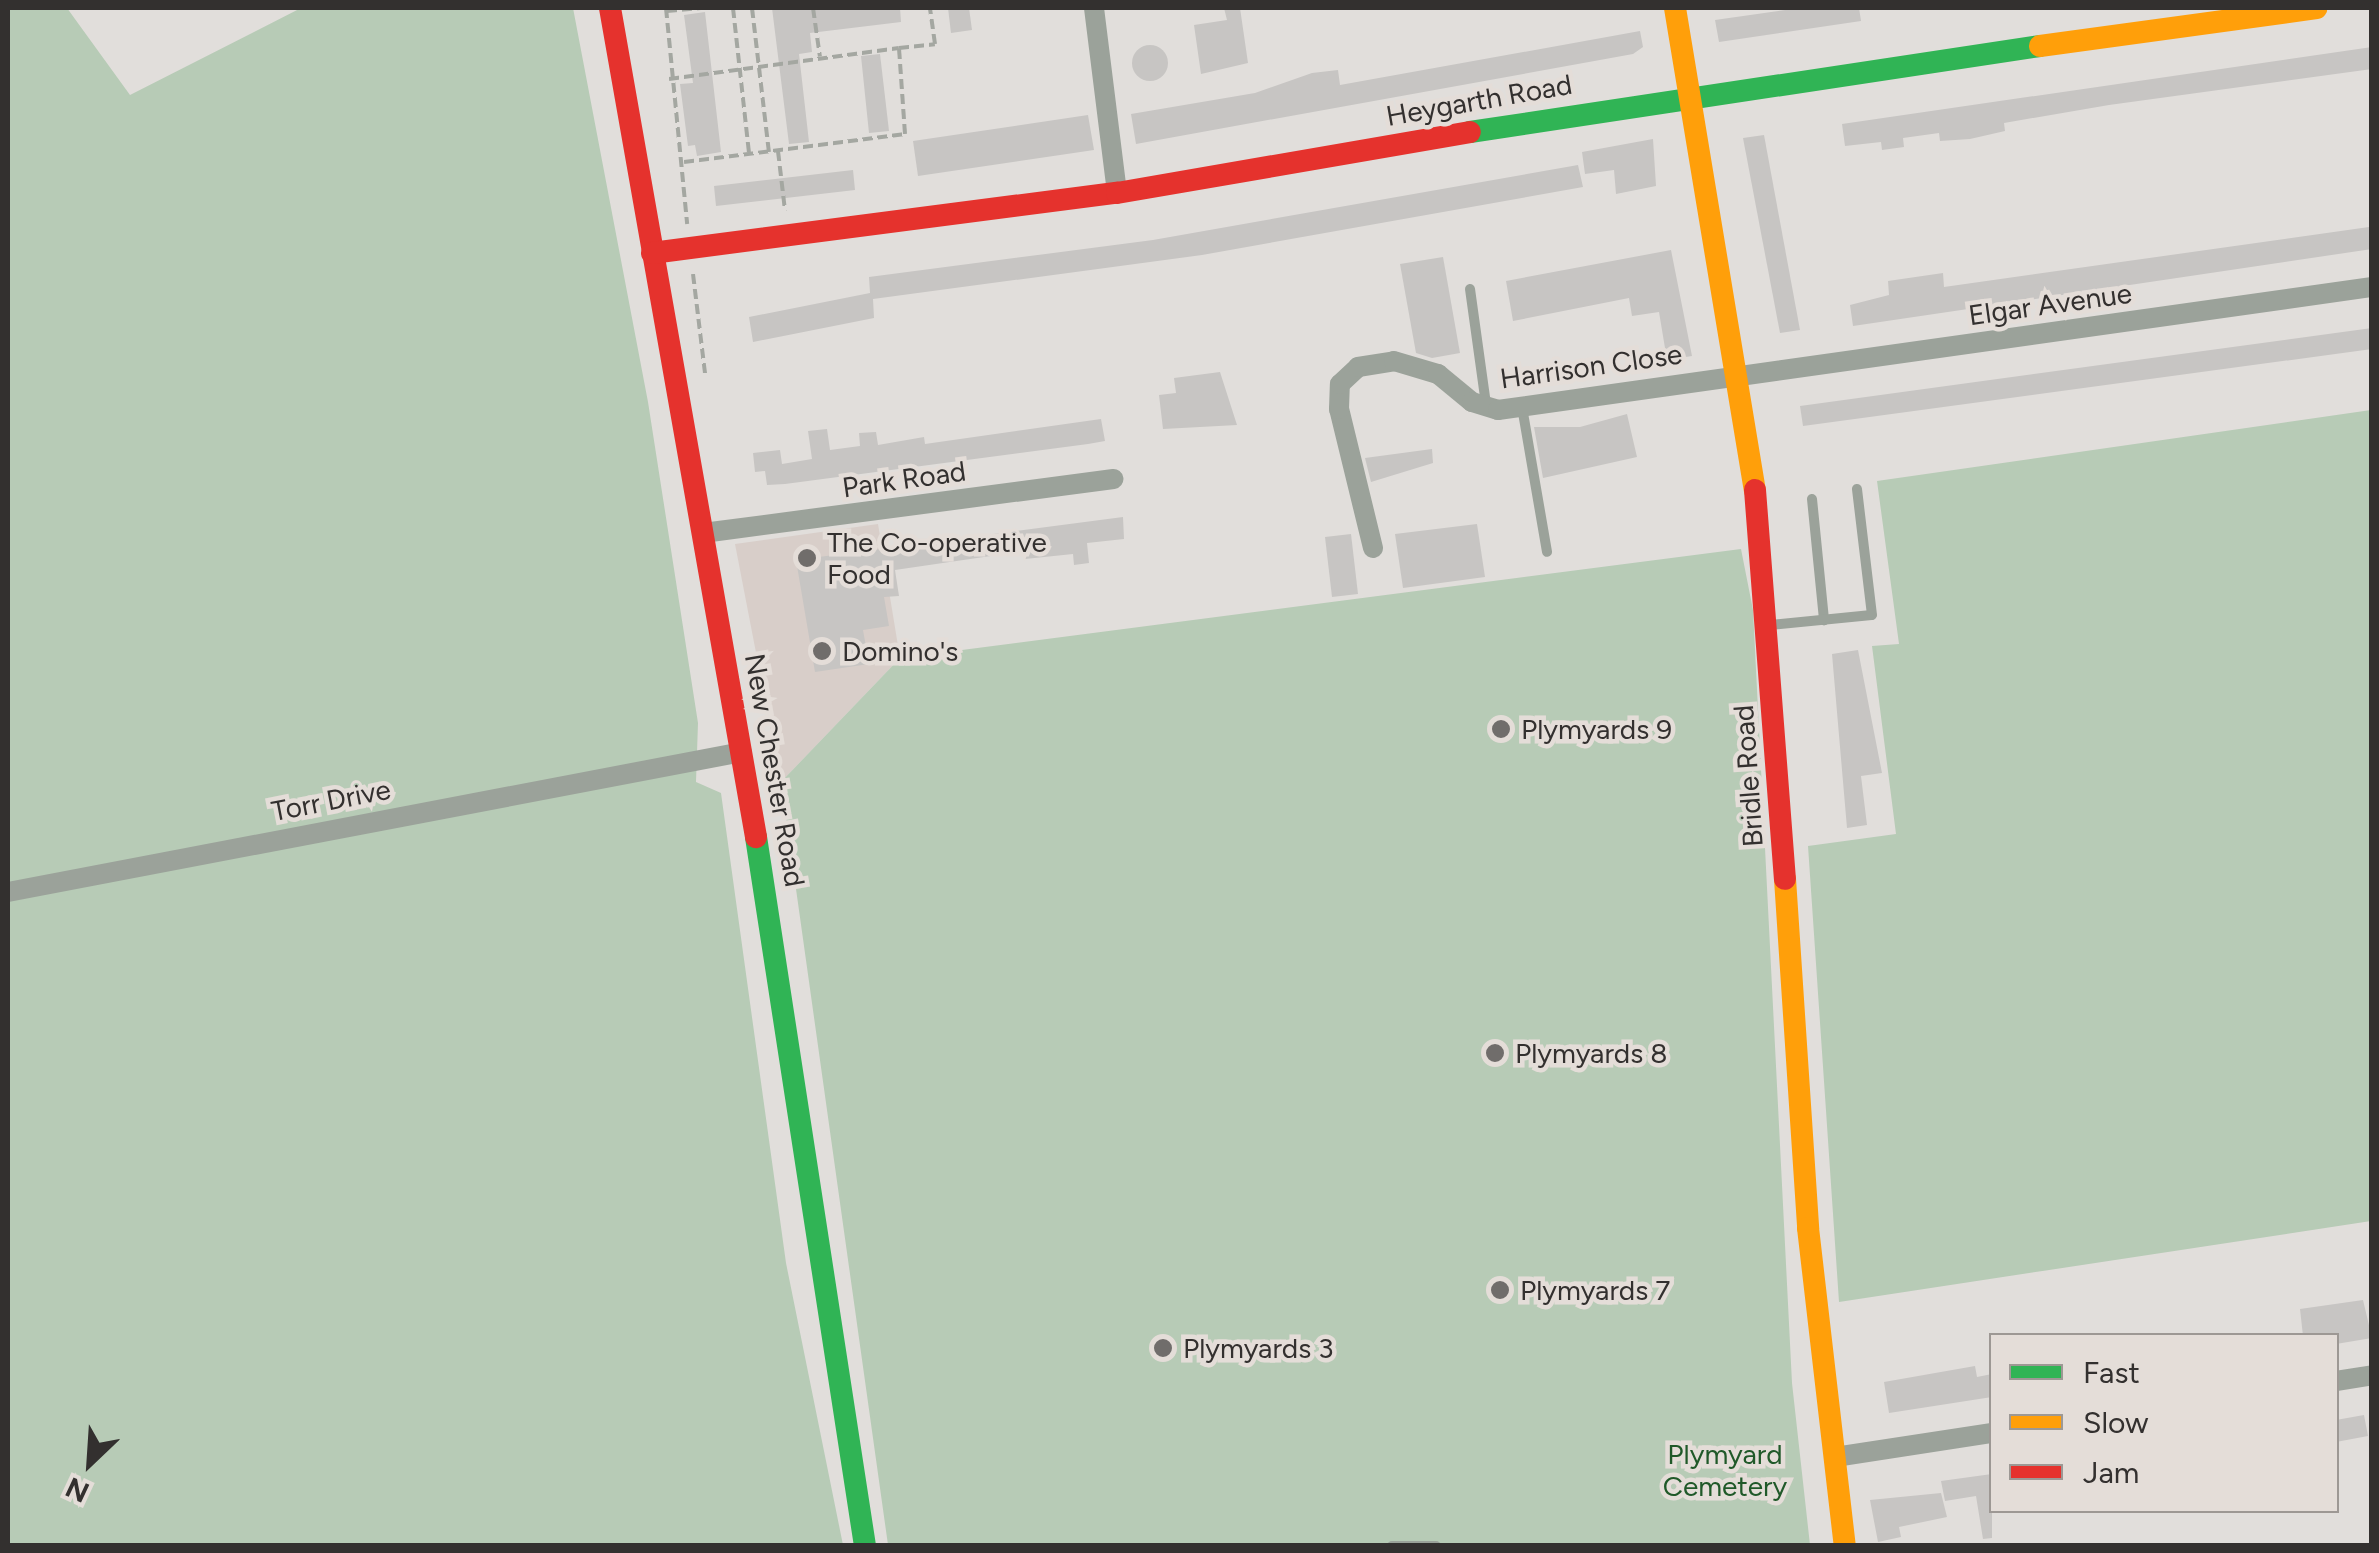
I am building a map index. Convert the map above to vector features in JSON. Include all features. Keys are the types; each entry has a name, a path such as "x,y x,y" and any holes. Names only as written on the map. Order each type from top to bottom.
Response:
{"main road":[{"name":"New Chester Road","path":"610,8 742,752 865,1546"},
{"name":"Bridle Road","path":"1676,8 1737,374 1769,625 1808,1228 1845,1546"},
{"name":"Heygarth Road","path":"652,253 1117,193 1688,94 2316,8"}],"street":[{"path":"1094,8 1117,193"},
{"name":"Elgar Avenue","path":"1737,374 2372,287"},
{"name":"Harrison Close","path":"1373,548 1339,409 1340,384 1358,367 1394,361 1438,374 1486,406 1521,406 1737,374"},
{"name":"Park Road","path":"703,533 1113,479"},
{"name":"Torr Drive","path":"8,892 666,762 742,752"},
{"path":"2339,1380 2372,1375"},
{"path":"1836,1457 1989,1433"}],"lane":[{"path":"1470,289 1486,406"},
{"path":"1521,406 1547,552"},
{"path":"1769,625 1873,612 1858,489"},
{"path":"1812,499 1824,620"},
{"path":"1392,1546 1436,1546"}],"path":[{"path":"686,229 692,210 668,79 666,9 701,8"},
{"path":"733,8 749,154"},
{"path":"752,8 769,152"},
{"path":"813,8 820,56"},
{"path":"668,79 739,71 759,63 934,44 930,8"},
{"path":"684,162 906,134 899,48"},
{"path":"778,150 787,236"}],"shaded area":[{"path":"878,524 900,658 781,782 735,544"}],"green space":[{"path":"8,8 67,8 130,95 301,8 573,8 648,402 698,723 696,782 721,793 786,1263 843,1545 8,1546"},
{"path":"2371,410 2371,1221 1839,1302 1808,846 1896,834 1872,646 1899,644 1877,481"},
{"name":"Plymyard Cemetery","path":"1741,549 1753,610 1792,1383 1810,1545 888,1545 781,782 900,658"}],"building":[{"path":"772,8 900,8 901,22 810,33 812,52 799,54 809,142 789,144"},
{"path":"948,8 969,8 972,30 951,33"},
{"path":"1224,8 1240,8 1248,63 1201,74 1194,25 1227,20"},
{"path":"1799,8 1859,8 1861,21 1719,42 1715,20"},
{"path":"705,12 721,152 697,156 695,145 688,146 680,84 693,83 684,15"},
{"path":"1640,31 1643,47 1633,54 1136,144 1131,114 1255,93 1312,73 1338,70 1340,85"},
{"path":"1150,45 1163,50 1168,63 1163,76 1150,81 1137,76 1132,63 1137,50"},
{"path":"2372,47 2372,69 2004,123 2005,131 1970,139 1940,141 1939,133 1903,138 1904,147 1882,150 1881,142 1845,146 1842,124"},
{"path":"880,54 889,131 869,133 861,56"},
{"path":"1088,115 1094,150 918,176 913,141"},
{"path":"1764,135 1800,330 1780,333 1743,138"},
{"path":"1653,139 1656,186 1616,194 1614,170 1585,174 1582,152"},
{"path":"1578,165 1583,187 1202,255 873,299 874,318 753,342 749,317 870,293 869,277 1153,240"},
{"path":"853,170 855,190 716,206 714,186"},
{"path":"2369,227 2372,249 1853,326 1850,305 1889,295 1888,281 1943,273 1944,287"},
{"path":"1671,250 1692,356 1667,360 1659,312 1632,316 1629,298 1513,321 1506,281"},
{"path":"1443,257 1460,353 1432,358 1416,353 1400,264"},
{"path":"2372,328 2372,349 1803,426 1800,406"},
{"path":"1220,372 1237,425 1163,429 1159,395 1176,393 1174,378"},
{"path":"1627,414 1637,457 1543,478 1534,427 1580,427"},
{"path":"1101,419 1105,441 1088,444 785,484 767,485 765,471 755,472 753,453 780,450 782,464 812,459 808,431 827,429 830,450 860,446 859,433 876,432 878,445 924,437 925,444"},
{"path":"1432,449 1433,463 1371,482 1365,458"},
{"path":"1123,517 1124,539 1087,543 1089,563 1074,565 1073,554 1025,559 1024,551 895,570 899,596 884,597 889,626 863,630 869,664 815,672 796,560"},
{"path":"1477,524 1485,577 1403,588 1395,534"},
{"path":"1351,534 1358,594 1332,597 1325,537"},
{"path":"1858,650 1882,773 1861,776 1867,825 1847,828 1832,654"},
{"path":"2363,1300 2372,1338 2339,1344 2339,1333 2303,1333 2300,1309"},
{"path":"1975,1366 1977,1377 1989,1375 1989,1397 1889,1413 1884,1382"},
{"path":"2364,1415 2368,1436 2339,1441 2339,1419"},
{"path":"1989,1474 1992,1538 1983,1539 1976,1496 1945,1501 1941,1481"},
{"path":"1941,1493 1947,1517 1899,1527 1901,1537 1878,1542 1870,1500"}],"traffic: fast":[{"path":"1470,132 2040,46"},
{"path":"756,837 865,1546"}],"traffic: slow":[{"path":"1675,8 1755,490"},
{"path":"2040,46 2316,8"},
{"path":"1785,879 1808,1228 1845,1546"}],"traffic: jam":[{"path":"610,8 756,837"},
{"path":"652,253 1117,193 1470,132"},
{"path":"1755,490 1785,879"}],"place":[{"name":"The Co-operative Food","path":"807,558"},
{"name":"Domino's","path":"822,651"},
{"name":"Plymyards 9","path":"1501,729"},
{"name":"Plymyards 8","path":"1495,1053"},
{"name":"Plymyards 7","path":"1500,1290"},
{"name":"Plymyards 3","path":"1163,1348"}]}
